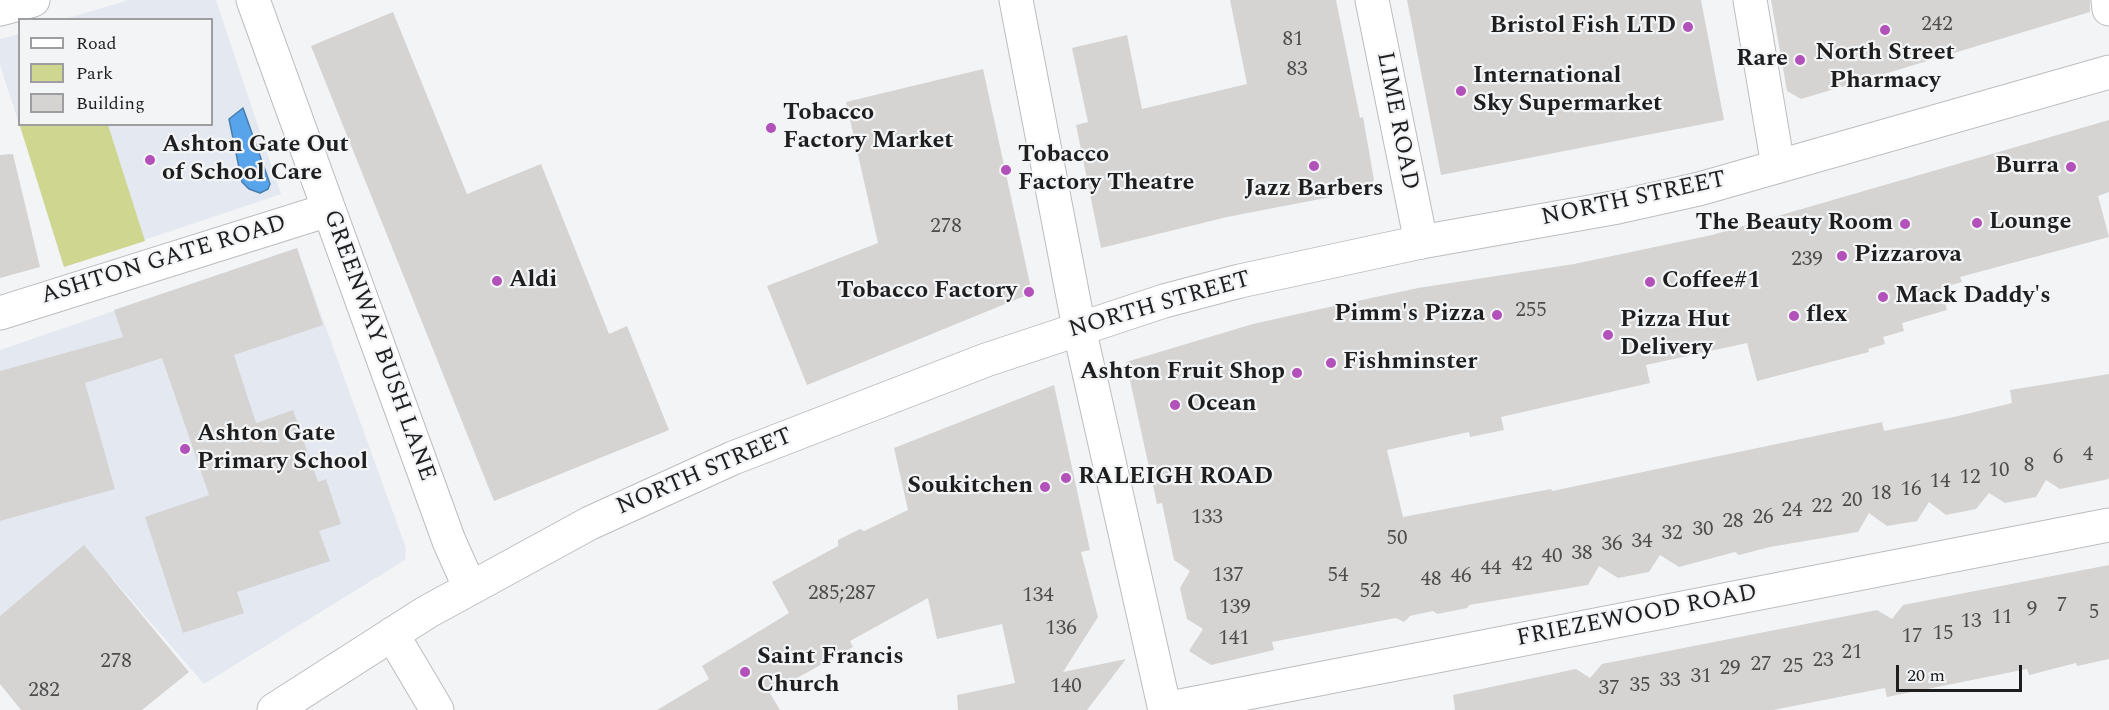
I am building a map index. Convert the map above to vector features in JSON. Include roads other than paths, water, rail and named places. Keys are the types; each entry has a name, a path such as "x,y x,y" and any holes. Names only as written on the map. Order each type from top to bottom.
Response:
{"street":[{"path":"0,9 33,0"},
{"name":"GREENWAY BUSH LANE","path":"253,0 449,541 470,588"},
{"path":"1016,0 1079,328 1165,710"},
{"name":"LIME ROAD","path":"1372,0 1421,242"},
{"path":"1750,0 1778,166"},
{"path":"2108,0 2109,9"},
{"name":"NORTH STREET","path":"274,710 392,634 470,588 590,523 734,458 986,360 1164,301 1240,280 1421,242 1618,207 1699,189 2109,72"},
{"name":"ASHTON GATE ROAD","path":"0,313 328,210"},
{"name":"FRIEZEWOOD ROAD","path":"1165,710 2109,525"},
{"path":"392,634 437,710"}],"water":[{"path":"243,108 270,184 268,189 260,193 249,189 242,182 229,119"}],"place":[{"name":"Bristol Fish LTD","path":"1688,27"},
{"name":"North Street Pharmacy","path":"1885,30"},
{"name":"Rare","path":"1800,60"},
{"name":"International Sky Supermarket","path":"1461,91"},
{"name":"Tobacco Factory Market","path":"771,128"},
{"name":"Ashton Gate Out of School Care","path":"150,160"},
{"name":"Jazz Barbers","path":"1314,166"},
{"name":"Burra","path":"2071,167"},
{"name":"Tobacco Factory Theatre","path":"1006,170"},
{"name":"Lounge","path":"1977,223"},
{"name":"The Beauty Room","path":"1905,224"},
{"name":"Pizzarova","path":"1842,256"},
{"name":"Aldi","path":"497,281"},
{"name":"Coffee#1","path":"1650,282"},
{"name":"Tobacco Factory","path":"1029,292"},
{"name":"Mack Daddy's","path":"1883,297"},
{"name":"Pimm's Pizza","path":"1497,315"},
{"name":"flex","path":"1794,316"},
{"name":"Pizza Hut Delivery","path":"1608,335"},
{"name":"Fishminster","path":"1331,363"},
{"name":"Ashton Fruit Shop","path":"1297,373"},
{"name":"Ocean","path":"1175,405"},
{"name":"Ashton Gate Primary School","path":"185,449"},
{"name":"RALEIGH ROAD","path":"1066,478"},
{"name":"Soukitchen","path":"1045,487"},
{"name":"Saint Francis Church","path":"745,672"}]}
